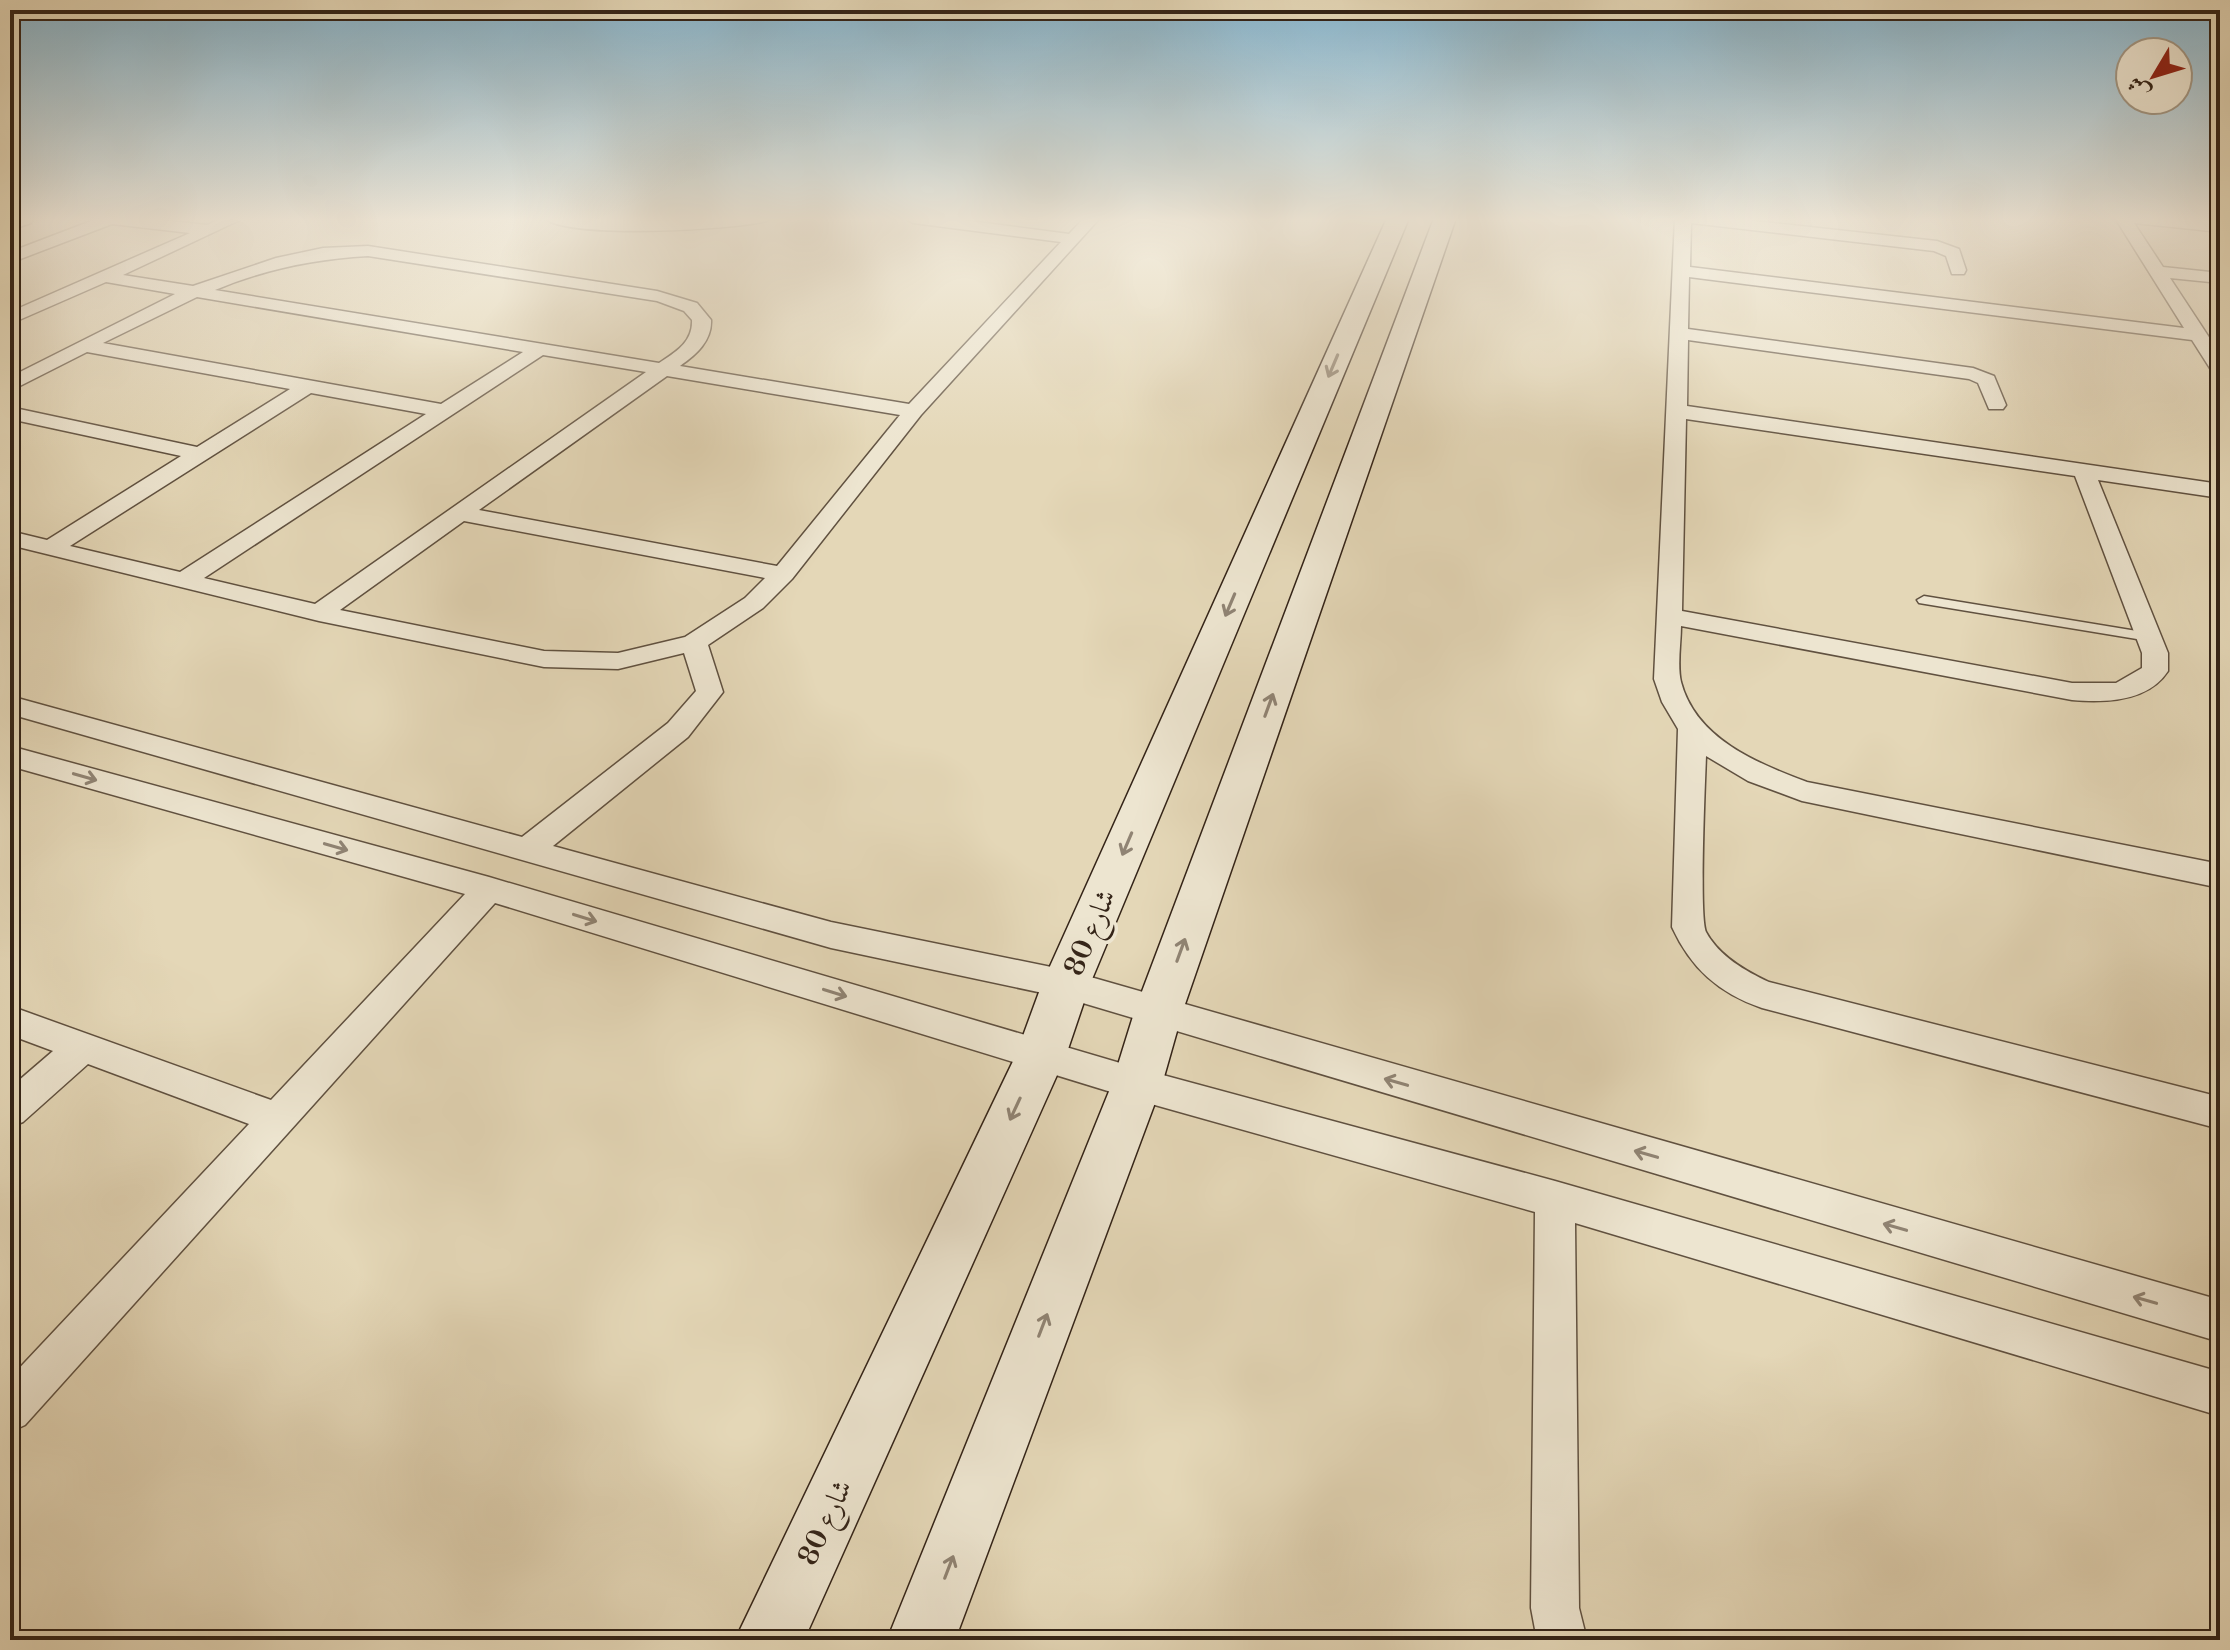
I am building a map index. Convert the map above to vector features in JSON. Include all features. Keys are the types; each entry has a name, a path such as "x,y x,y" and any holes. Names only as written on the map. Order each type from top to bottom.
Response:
{"street":[{"path":"10,319 64,295"},
{"path":"10,385 190,295"},
{"path":"221,295 537,351 914,411"},
{"path":"319,613 663,370 698,341 703,324 692,307 650,295"},
{"path":"10,538 319,613 544,659 618,661 694,643 754,603 783,574 914,411 1021,295"},
{"name":"شارع 80","path":"769,1640 1041,1055 1066,984 1365,295"},
{"path":"921,1640 1137,1084 1159,1010 1417,295"},
{"path":"1681,295 1667,679 1674,703 1692,729 1721,754 1759,775 1802,791 2220,876"},
{"path":"1875,295 2197,335"},
{"path":"2172,295 2220,369"},
{"path":"1680,333 1973,374 1987,380 1996,405"},
{"path":"86,346 445,411"},
{"path":"184,580 537,351"},
{"path":"50,548 308,386"},
{"path":"1676,411 2220,491"},
{"path":"10,413 201,454"},
{"path":"1669,616 2080,692 2115,693 2141,685 2155,671 2155,653 2084,471"},
{"path":"460,513 783,574"},
{"path":"528,849 678,730 700,708 710,692 694,643"},
{"path":"10,705 831,935 1066,984 2220,1321"},
{"path":"1692,729 1688,927 1696,947 1712,966 1735,983 1762,994 2220,1113"},
{"path":"10,756 489,889 1137,1084 1555,1199 2220,1394"},
{"path":"10,1410 489,889"},
{"path":"10,1020 276,1118"},
{"path":"10,1111 82,1047"},
{"path":"1555,1199 1555,1608 1562,1640"}],"lane":[{"path":"1924,600 2149,637"}]}
